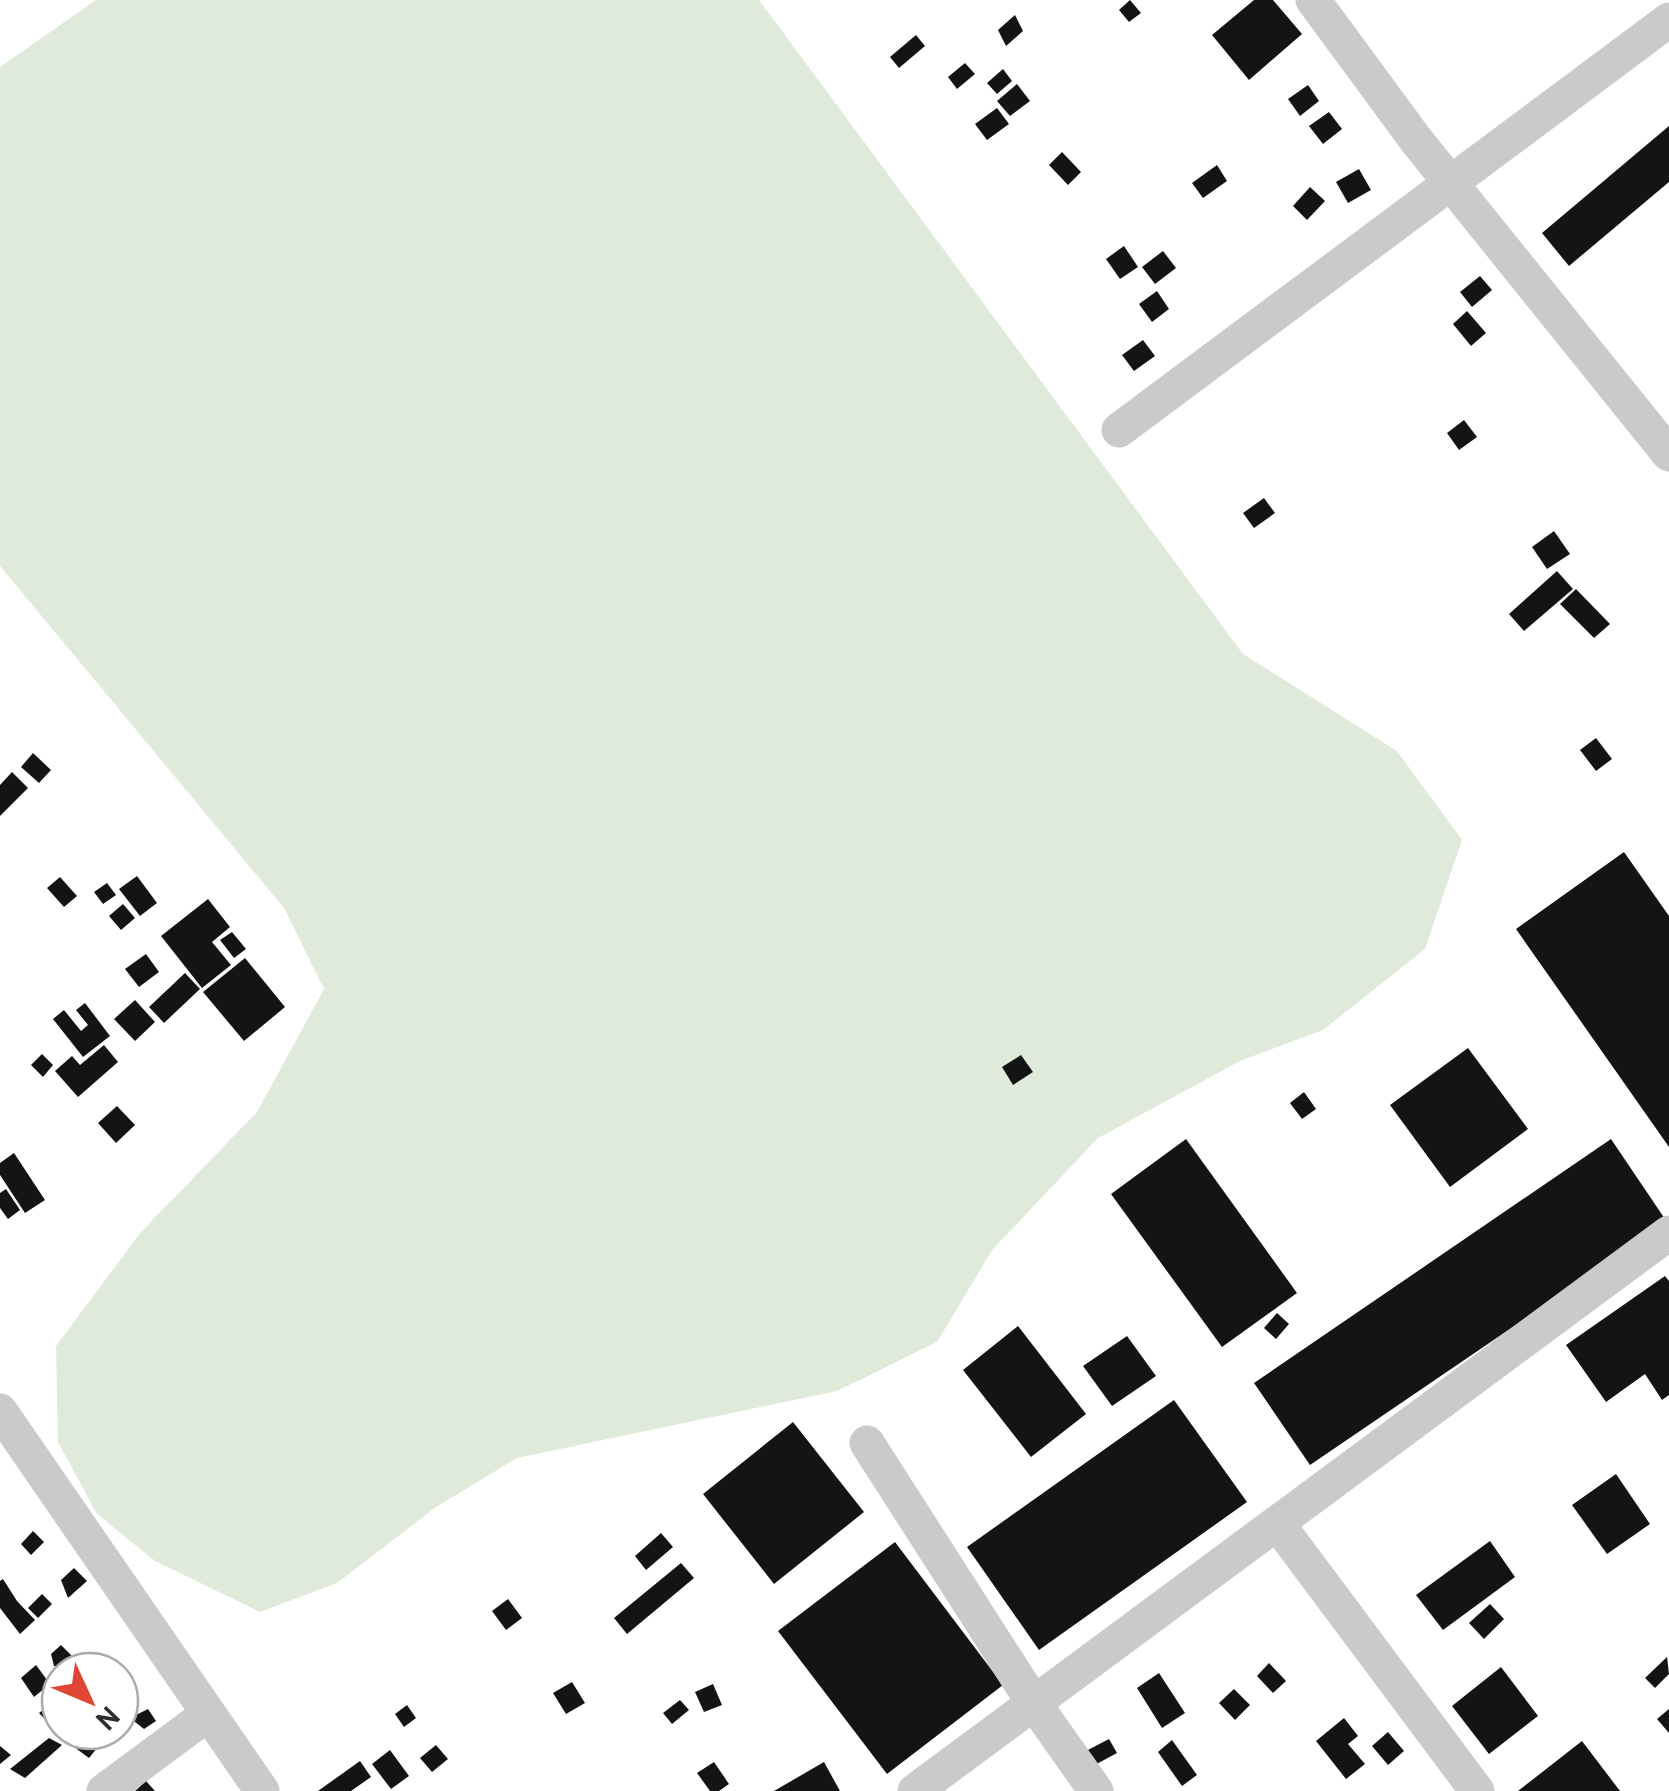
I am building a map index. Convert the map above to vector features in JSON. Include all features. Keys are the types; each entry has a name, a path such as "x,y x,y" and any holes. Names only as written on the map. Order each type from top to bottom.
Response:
{"street":[{"path":"1313,0 1451,183 1669,454"},
{"path":"1119,430 1669,20"},
{"path":"915,1791 1669,1233"},
{"path":"0,1412 262,1791"},
{"path":"867,1443 1033,1702 1096,1791"},
{"path":"1277,1523 1477,1791"},
{"path":"104,1791 208,1714"}],"green space":[{"path":"96,0 759,0 1243,654 1397,751 1462,840 1425,949 1323,1030 1240,1061 1098,1138 992,1250 937,1342 837,1391 517,1458 436,1507 337,1583 260,1612 155,1561 97,1514 58,1442 56,1346 141,1232 257,1112 324,989 284,908 0,566 0,67"}],"building":[{"path":"1130,0 1141,13 1129,22 1119,10"},
{"path":"1254,0 1273,0 1302,34 1249,80 1212,35"},
{"path":"1015,15 1023,31 1006,46 998,30"},
{"path":"916,35 925,46 899,68 890,57"},
{"path":"965,63 975,74 957,89 948,77"},
{"path":"1003,69 1012,81 997,94 987,83"},
{"path":"1017,84 1030,101 1010,116 997,101"},
{"path":"1308,85 1319,101 1300,116 1288,99"},
{"path":"997,108 1009,124 987,140 975,124"},
{"path":"1329,112 1342,129 1323,144 1309,126"},
{"path":"1669,126 1669,182 1569,266 1542,233"},
{"path":"1062,152 1081,172 1068,185 1049,165"},
{"path":"1217,165 1227,181 1203,198 1192,183"},
{"path":"1359,169 1371,190 1348,203 1336,182"},
{"path":"1310,187 1325,201 1307,220 1293,206"},
{"path":"1124,246 1138,267 1120,279 1106,259"},
{"path":"1163,251 1176,268 1155,284 1142,267"},
{"path":"1480,276 1492,290 1472,307 1460,292"},
{"path":"1157,291 1169,309 1152,322 1139,304"},
{"path":"1467,311 1486,333 1471,346 1453,324"},
{"path":"1143,340 1155,356 1134,371 1122,355"},
{"path":"1464,420 1477,437 1459,450 1447,433"},
{"path":"1264,498 1275,513 1254,528 1243,513"},
{"path":"1554,531 1570,554 1547,569 1532,547"},
{"path":"1557,571 1573,589 1524,631 1509,614"},
{"path":"1576,589 1610,624 1594,638 1560,604"},
{"path":"1596,738 1612,759 1596,771 1580,750"},
{"path":"33,753 51,770 39,783 21,767"},
{"path":"12,772 28,788 0,816 0,785"},
{"path":"1624,852 1669,916 1669,1147 1516,929"},
{"path":"137,876 157,903 140,916 119,889"},
{"path":"60,877 77,896 64,907 47,888"},
{"path":"107,883 116,895 103,904 94,892"},
{"path":"208,899 230,927 212,942 231,965 202,988 161,936"},
{"path":"123,904 135,918 121,930 109,916"},
{"path":"232,932 246,949 234,958 220,940"},
{"path":"146,954 159,972 139,987 125,969"},
{"path":"245,958 285,1007 244,1041 203,992"},
{"path":"185,973 200,989 164,1023 149,1007"},
{"path":"135,1000 155,1022 135,1041 114,1019"},
{"path":"85,1003 110,1036 83,1057 53,1019 64,1010 81,1031 88,1025 76,1010"},
{"path":"104,1045 118,1062 78,1097 55,1071 72,1056 80,1065"},
{"path":"1468,1048 1528,1129 1450,1187 1390,1105"},
{"path":"42,1054 53,1065 43,1077 31,1065"},
{"path":"1021,1055 1033,1072 1013,1085 1002,1067"},
{"path":"1304,1092 1316,1109 1302,1119 1290,1103"},
{"path":"117,1106 135,1125 116,1143 98,1123"},
{"path":"1186,1139 1297,1293 1222,1347 1111,1194"},
{"path":"1611,1139 1667,1222 1310,1465 1254,1383"},
{"path":"14,1153 45,1200 25,1213 0,1175 0,1163"},
{"path":"6,1189 20,1210 8,1219 0,1208 0,1193"},
{"path":"1665,1276 1669,1281 1669,1395 1662,1400 1645,1374 1606,1402 1566,1345"},
{"path":"1277,1313 1289,1324 1276,1339 1264,1328"},
{"path":"1018,1326 1086,1414 1031,1457 963,1370"},
{"path":"1127,1336 1156,1376 1112,1406 1083,1366"},
{"path":"1174,1400 1247,1502 1039,1650 967,1547"},
{"path":"793,1422 864,1512 774,1584 703,1494"},
{"path":"1616,1474 1650,1524 1607,1554 1572,1505"},
{"path":"33,1531 44,1542 31,1555 21,1544"},
{"path":"661,1533 673,1547 646,1570 635,1556"},
{"path":"1490,1541 1515,1577 1443,1630 1416,1595"},
{"path":"895,1542 1003,1685 887,1774 778,1631"},
{"path":"681,1563 694,1578 627,1634 614,1618"},
{"path":"74,1568 87,1581 68,1598 61,1580"},
{"path":"3,1579 35,1620 20,1634 0,1608"},
{"path":"42,1594 52,1604 38,1618 28,1608"},
{"path":"508,1599 522,1618 506,1630 492,1611"},
{"path":"1490,1604 1504,1619 1484,1639 1469,1623"},
{"path":"1667,1657 1669,1674 1655,1688 1645,1678"},
{"path":"1269,1663 1286,1681 1273,1693 1257,1676"},
{"path":"36,1665 40,1670 40,1692 34,1697 21,1678"},
{"path":"1501,1667 1538,1716 1489,1754 1452,1706"},
{"path":"1159,1673 1185,1713 1162,1728 1137,1688"},
{"path":"572,1682 585,1703 566,1714 553,1693"},
{"path":"713,1684 722,1705 704,1712 695,1692"},
{"path":"1234,1689 1250,1705 1235,1720 1219,1703"},
{"path":"680,1700 689,1710 672,1724 663,1713"},
{"path":"407,1705 416,1718 404,1727 395,1714"},
{"path":"148,1709 156,1721 144,1729 140,1726 140,1713"},
{"path":"1669,1709 1669,1733 1657,1719"},
{"path":"1344,1718 1358,1736 1348,1744 1365,1764 1346,1779 1316,1741"},
{"path":"1388,1732 1404,1751 1388,1765 1372,1746"},
{"path":"1109,1739 1117,1753 1091,1767 1084,1752"},
{"path":"1172,1740 1197,1775 1182,1786 1158,1752"},
{"path":"1582,1741 1620,1791 1518,1791"},
{"path":"40,1745 40,1751 55,1751 25,1778 10,1769"},
{"path":"436,1745 448,1759 432,1772 420,1758"},
{"path":"0,1746 11,1755 0,1764"},
{"path":"390,1750 409,1776 391,1789 372,1764"},
{"path":"360,1761 371,1777 351,1791 318,1791"},
{"path":"714,1762 729,1784 719,1791 710,1791 697,1773"},
{"path":"824,1762 840,1791 774,1791"},
{"path":"146,1781 155,1791 135,1791"}]}
